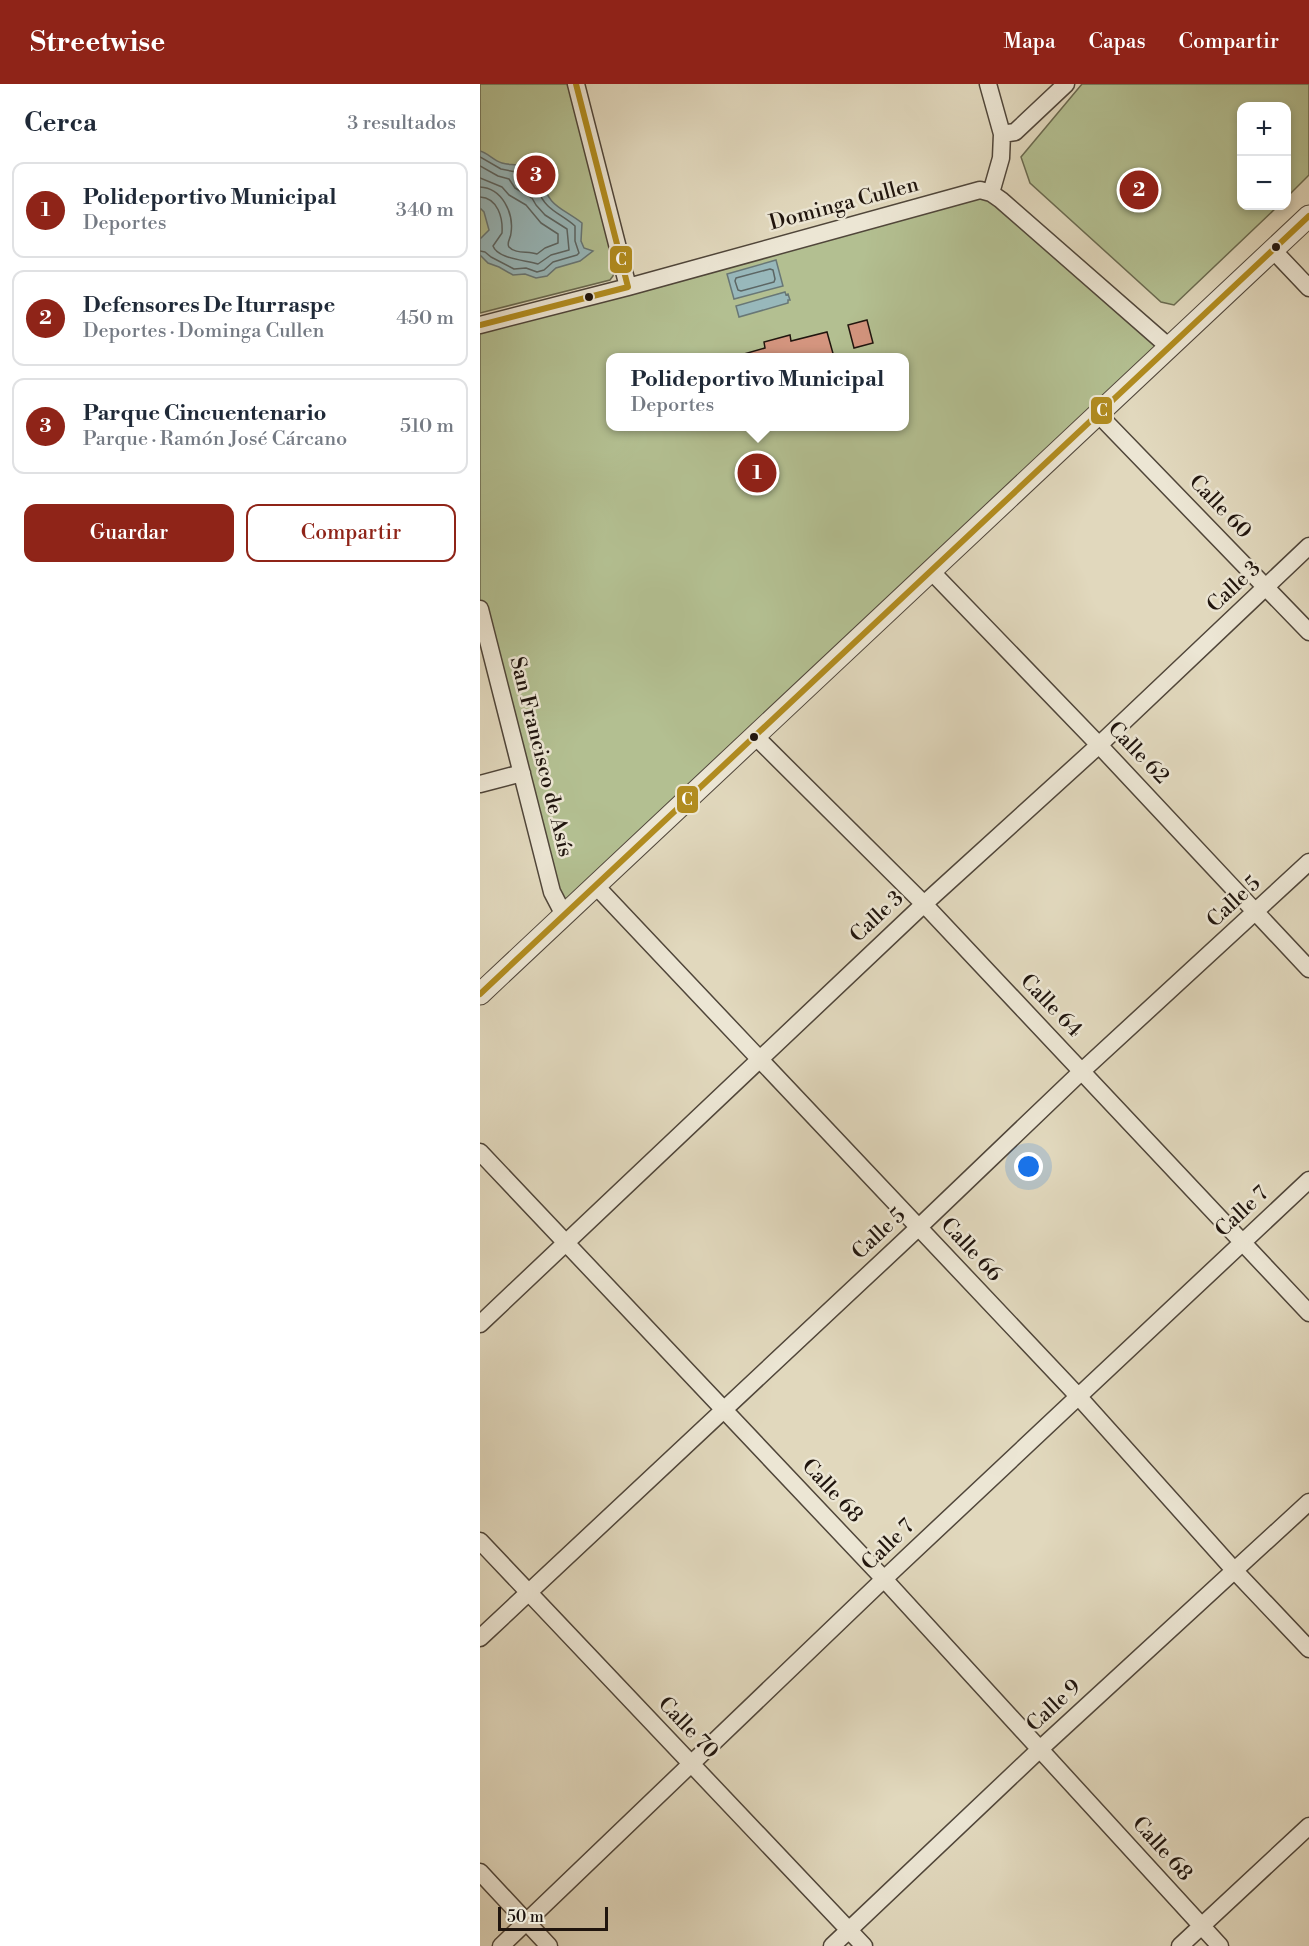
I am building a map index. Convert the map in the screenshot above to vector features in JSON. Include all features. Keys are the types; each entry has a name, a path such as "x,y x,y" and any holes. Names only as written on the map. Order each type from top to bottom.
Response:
{"street":[{"path":"576,84 628,287"},
{"path":"988,84 1002,134 1001,158 991,193 1169,347"},
{"path":"1002,134 1015,132 1066,84"},
{"name":"Dominga Cullen","path":"480,325 628,287 980,190 991,193"},
{"path":"480,994 1309,216"},
{"path":"1273,250 1309,288"},
{"name":"Calle 60","path":"1098,414 1309,632"},
{"name":"Calle 3","path":"480,1324 924,904 1099,745 1309,546"},
{"name":"Calle 62","path":"931,571 1099,745 1309,969"},
{"name":"San Francisco de Asís","path":"480,609 552,892 564,915"},
{"name":"Calle 64","path":"755,736 924,904 1309,1313"},
{"path":"480,784 522,773"},
{"name":"Calle 5","path":"480,1638 918,1228 1082,1071 1309,862"},
{"name":"Calle 66","path":"596,886 1078,1396 1234,1570 1309,1649"},
{"name":"Calle 68","path":"480,1152 884,1579 1220,1946"},
{"name":"Calle 7","path":"501,1946 884,1579 1309,1180"},
{"name":"Calle 9","path":"832,1946 1041,1749 1309,1502"},
{"name":"Calle 70","path":"480,1541 864,1946"},
{"path":"1180,1946 1309,1826"},
{"path":"480,1872 549,1946"}],"green space":[{"path":"480,84 568,84 615,266 610,280 480,313"},
{"path":"1082,84 1309,84 1309,175 1291,193 1291,102 1237,102 1237,210 1274,210 1174,305 1161,302 1030,183 1021,157"},
{"path":"980,190 1169,347 564,915 480,600 480,325"}],"water":[{"path":"480,151 502,163 521,166 524,170 523,178 532,184 542,179 552,201 582,223 581,241 584,248 593,251 580,261 556,268 547,276 536,278 525,274 513,275 488,263 480,255 480,239 489,230 484,212 480,208"},
{"path":"776,260 783,286 734,299 727,274"},
{"path":"785,292 790,300 788,303 739,317 736,306"}],"building":[{"path":"867,320 873,343 854,348 848,325"},
{"path":"827,332 833,353 748,353 765,348 764,342 790,335 791,341"}],"transit line":[{"name":"C","path":"480,325 628,287 576,84"},
{"name":"C","path":"480,994 1309,216"}],"place":[{"name":"Parque Cincuentenario","path":"536,175"},
{"name":"Defensores De Iturraspe","path":"1139,190"},
{"name":"Polideportivo Municipal","path":"757,473"}]}
